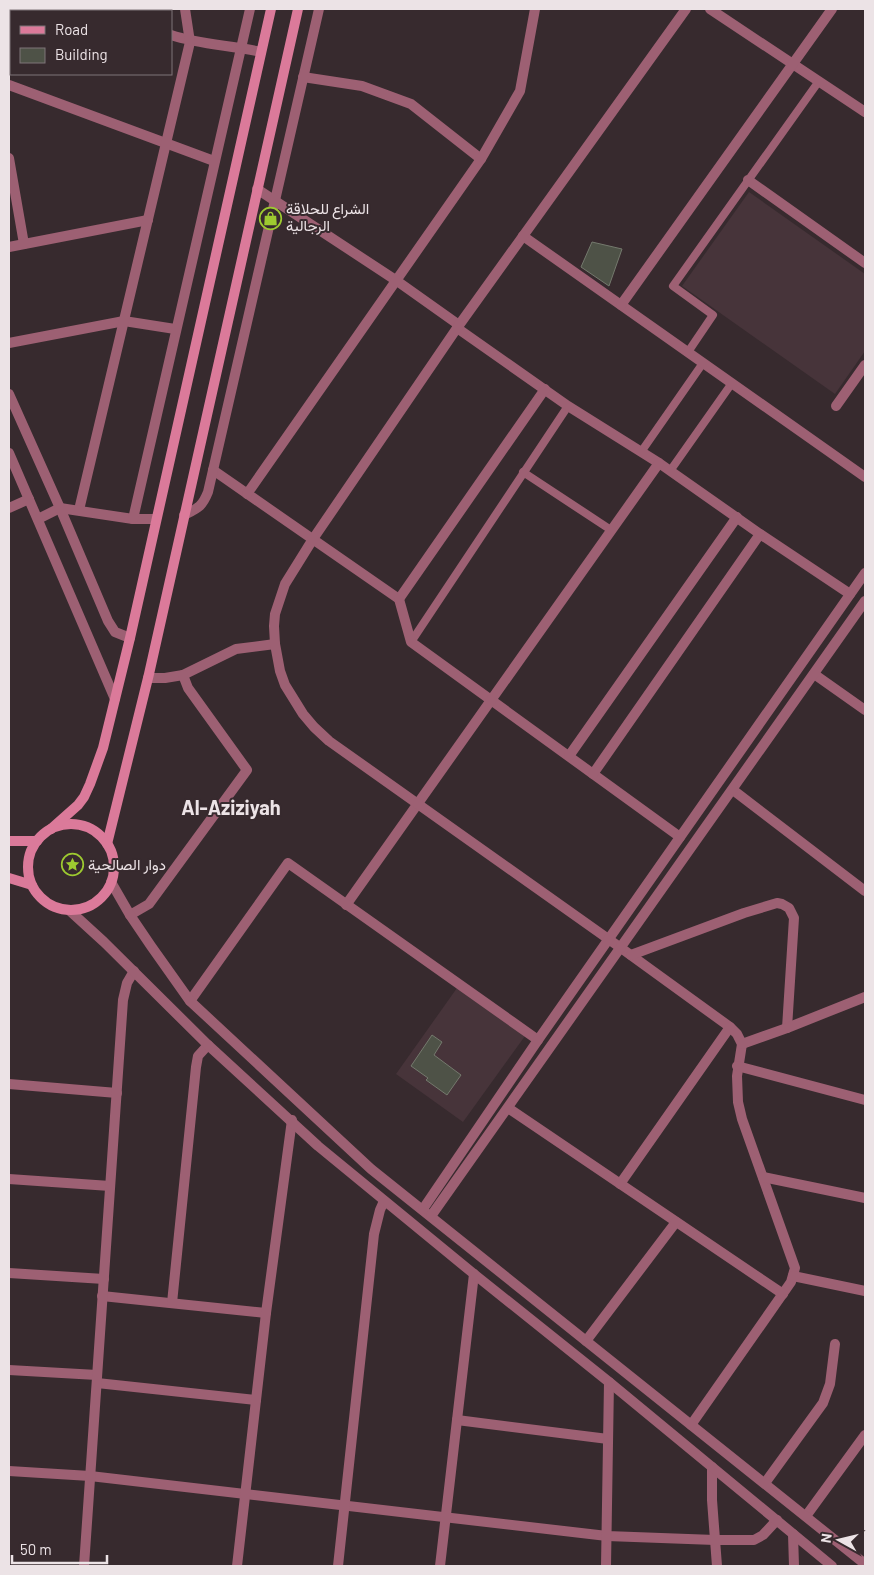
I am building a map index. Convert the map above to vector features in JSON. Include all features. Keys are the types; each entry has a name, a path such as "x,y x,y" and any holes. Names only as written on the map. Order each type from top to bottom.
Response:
{"main road":[{"path":"51,829 69,824 78,825 95,831 107,844 114,862 111,882 107,890 94,903 86,907 69,910 47,903 32,885 28,870 29,862 37,841 78,805 90,784 103,748 130,638 271,9"},
{"path":"107,844 148,678 298,9"},
{"path":"9,841 37,841"},
{"path":"9,878 32,885"}],"street":[{"path":"79,510 190,42 185,9"},
{"path":"133,519 175,329 250,9"},
{"path":"184,515 200,507 204,502 213,470 319,9"},
{"path":"248,494 481,159 520,91 535,9"},
{"path":"710,9 865,112"},
{"path":"621,305 832,9"},
{"path":"683,10 458,326 313,540 285,584 278,601 275,614 275,644 280,671 285,685 303,714 329,741 730,1026 737,1034 742,1044 737,1066 738,1095 742,1119 794,1263 793,1276 783,1294 691,1425"},
{"path":"172,35 190,42 241,47 261,52"},
{"path":"303,77 362,86 410,104 481,159"},
{"path":"9,85 214,161"},
{"path":"9,158 24,244"},
{"path":"748,180 865,263"},
{"path":"257,189 396,281 568,406 659,463 850,594"},
{"path":"9,247 148,220"},
{"path":"523,236 865,477"},
{"path":"9,343 124,321 175,329"},
{"path":"836,406 865,366"},
{"path":"399,599 545,388"},
{"path":"9,394 111,628 115,632 130,638"},
{"path":"9,453 115,699"},
{"path":"346,905 659,463"},
{"path":"213,470 399,599 410,642 680,837"},
{"path":"9,508 29,499"},
{"path":"38,519 60,508 133,519 156,520"},
{"path":"569,756 737,517"},
{"path":"593,774 760,534"},
{"path":"423,1209 608,939 865,573"},
{"path":"431,1216 865,601"},
{"path":"148,678 183,675 236,650 275,644"},
{"path":"814,674 865,710"},
{"path":"130,915 149,904 247,770 188,688 183,675"},
{"path":"733,790 865,892"},
{"path":"190,1001 288,863 538,1040"},
{"path":"111,882 130,915 190,1001 371,1169 865,1564"},
{"path":"631,956 752,911 777,903 786,906 792,911 794,926 787,1028"},
{"path":"69,910 134,971 208,1045 292,1120 318,1146 610,1382 832,1566"},
{"path":"84,1566 124,995 127,983 134,971"},
{"path":"742,1044 865,996"},
{"path":"620,1184 730,1026"},
{"path":"172,1304 196,1067 198,1056 208,1045"},
{"path":"737,1066 865,1100"},
{"path":"9,1084 117,1093"},
{"path":"508,1108 783,1294"},
{"path":"237,1566 266,1313 292,1120"},
{"path":"763,1176 865,1198"},
{"path":"9,1179 110,1186"},
{"path":"338,1566 374,1234 384,1201"},
{"path":"586,1341 676,1222"},
{"path":"9,1273 104,1279"},
{"path":"440,1566 474,1274"},
{"path":"793,1276 865,1291"},
{"path":"102,1296 266,1313"},
{"path":"765,1483 823,1403 830,1384 835,1344"},
{"path":"9,1370 97,1379 256,1400"},
{"path":"606,1566 610,1382"},
{"path":"457,1420 608,1440"},
{"path":"806,1516 861,1449 865,1435"},
{"path":"712,1467 712,1500 717,1566"},
{"path":"9,1471 90,1476 607,1536 754,1540 763,1535 777,1520"},
{"path":"793,1534 794,1566"}],"lane":[{"path":"688,352 713,315 673,286 819,81"},
{"path":"641,452 704,363"},
{"path":"670,471 732,383"},
{"path":"410,642 568,406"},
{"path":"523,472 611,530"}],"shaded area":[{"path":"749,192 865,274 865,351 835,394 682,286"},
{"path":"457,988 525,1036 463,1122 396,1074"}],"building":[{"path":"592,242 622,249 609,286 581,267"},
{"path":"432,1035 442,1042 434,1055 461,1075 447,1095 411,1066"}],"place":[{"name":"الشراع للحلاقة الرجالية","path":"270,218"},
{"name":"دوار الصالحية","path":"72,865"}],"district":[{"name":"Al-Aziziyah","path":"231,808"}]}
